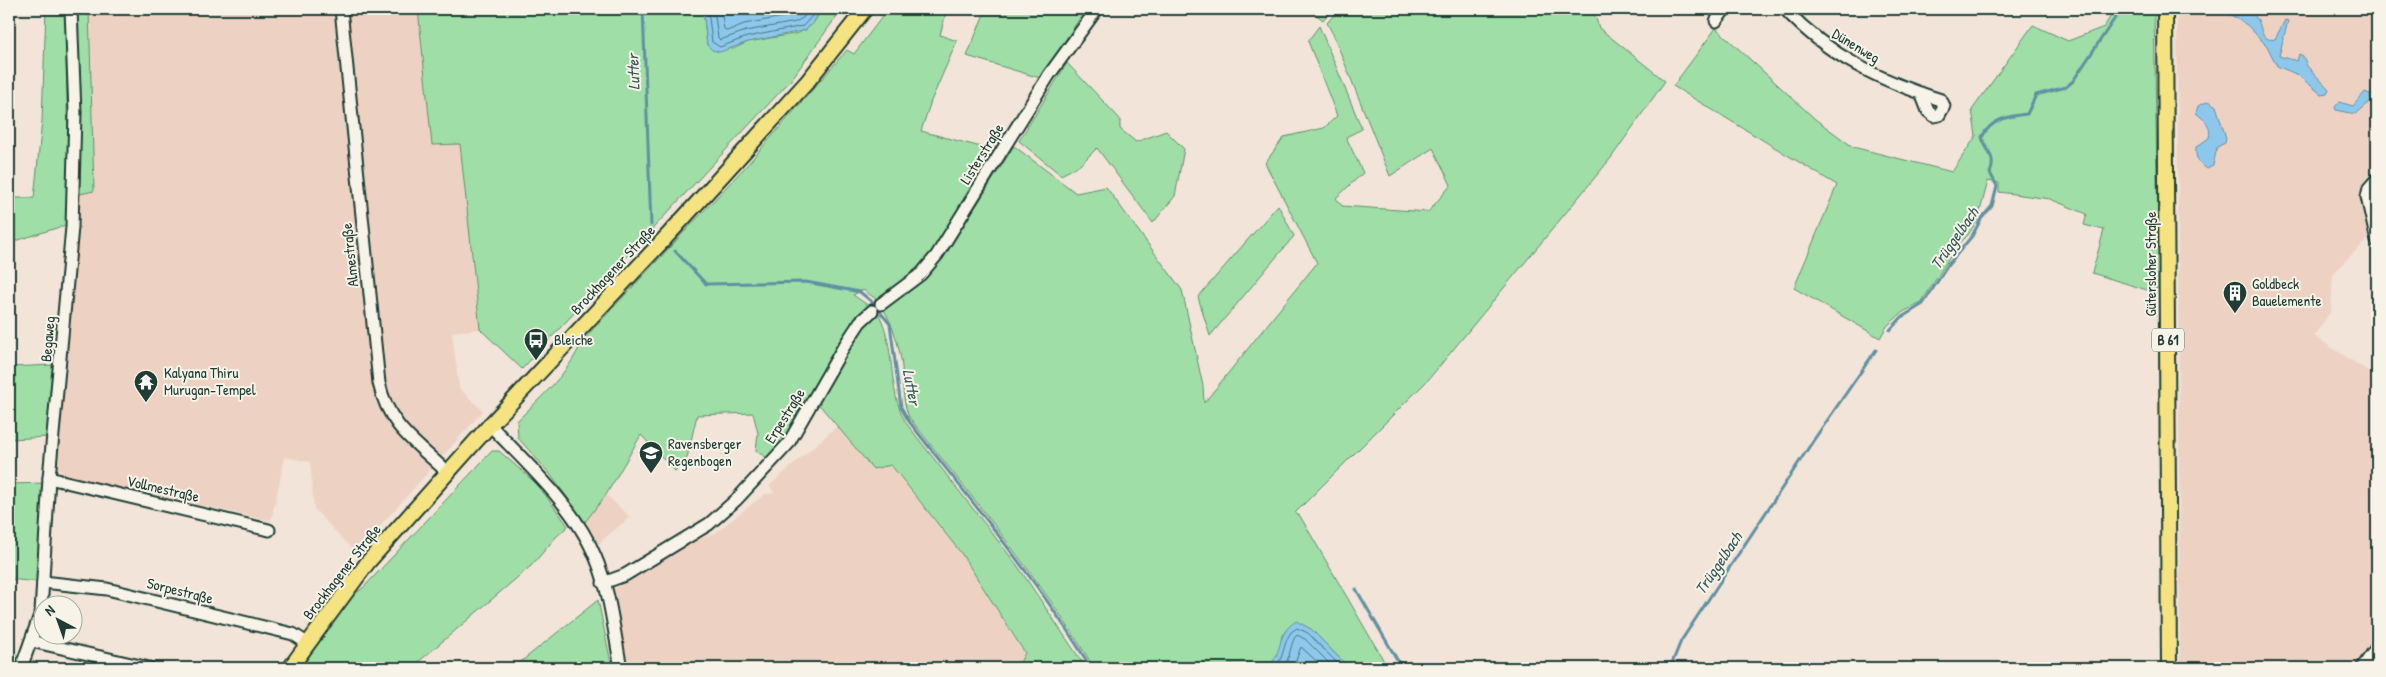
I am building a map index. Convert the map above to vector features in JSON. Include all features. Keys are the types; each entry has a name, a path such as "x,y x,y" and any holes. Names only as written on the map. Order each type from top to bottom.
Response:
{"main road":[{"name":"Brockhagener Straße","path":"290,668 307,642 368,562 490,425 669,234 801,89 865,9"},
{"name":"Gütersloher Straße","path":"2165,9 2169,668"}],"street":[{"name":"Begaweg","path":"21,668 41,612 49,478 72,227 75,114 71,9"},
{"name":"Almestraße","path":"341,9 380,390 384,404 392,419 447,472"},
{"name":"Listerstraße","path":"877,307 921,274 937,255 1049,75 1097,9"},
{"path":"1716,21 1725,9"},
{"name":"Dünenweg","path":"1785,9 1823,44 1849,62 1921,94"},
{"path":"2377,180 2367,193 2377,241"},
{"name":"Erpestraße","path":"603,583 625,575 709,524 736,500 788,444 843,348 860,322 877,307"},
{"path":"490,425 542,481 579,525 596,556 621,668"},
{"name":"Vollmestraße","path":"49,478 269,530"},
{"name":"Sorpestraße","path":"43,582 107,589 293,634 307,642"},
{"path":"31,641 150,668"},
{"path":"2362,668 2377,647"}],"shaded area":[{"path":"89,9 418,9 432,145 460,144 480,329 452,332 459,388 483,411 356,553 314,509 310,462 285,457 271,521 64,475 56,466 80,194 94,191"},
{"path":"2177,9 2377,9 2377,278 2369,238 2333,273 2331,311 2314,336 2377,377 2377,668 2180,668"},
{"path":"837,426 873,469 890,465 961,553 1025,653 1017,668 628,668 611,591 683,546 715,533 765,494 774,493 769,486"},
{"path":"606,495 630,517 598,544 585,522"}],"green space":[{"path":"46,9 65,9 69,195 66,225 9,243 9,198 34,198 42,121"},
{"path":"76,9 89,9 94,191 80,194"},
{"path":"418,9 703,9 707,45 733,49 748,42 799,33 813,24 817,17 817,9 842,9 791,80 522,369 480,329 460,144 432,145"},
{"path":"888,9 947,9 940,35 957,41 931,101 921,131 996,151 933,254 918,269 876,299 863,290 853,295 869,306 842,343 796,422 769,459 756,451 758,433 753,413 697,415 687,458 675,471 641,435 606,495 585,522 550,474 518,438 517,421 562,374 582,341 747,165 847,50 854,54"},
{"path":"986,9 1086,9 1040,78 967,56"},
{"path":"1309,9 1332,9 1323,20"},
{"path":"1339,9 1593,9 1599,28 1665,81 1611,158 1428,380 1295,513 1300,516 1388,668 1349,668 1311,629 1296,622 1282,635 1279,654 1268,668 1241,668 1232,664 1221,668 1094,668 1029,571 909,417 904,398 900,352 893,329 883,308 925,278 944,257 1014,146 1076,193 1106,187 1182,290 1203,386 1204,403 1317,263 1265,163 1284,137 1324,128 1337,116 1308,41 1319,26 1362,129 1346,137 1363,173 1336,198 1342,206 1428,212 1451,185 1433,148 1390,176 1327,23"},
{"path":"2115,9 2154,9 2159,288 2147,290 2092,273 2104,230 2084,225 2087,214 2050,199 1999,192 1999,183 1988,181 1978,219 1968,235 1957,246 1921,303 1903,312 1887,326 1880,338 1794,288 1837,185 1673,86 1716,28 1815,119 1853,147 1952,172 1976,136 1972,110 2033,25 2068,41 2104,27"},
{"path":"1067,63 1120,119 1120,129 1136,142 1166,131 1184,149 1175,196 1153,223 1097,148 1080,165 1061,175 1019,141"},
{"path":"1278,205 1294,236 1210,336 1198,297"},
{"path":"877,311 887,338 896,396 906,423 1017,565 1086,668 1017,668 1025,653 961,553 891,465 873,469 817,402 862,324"},
{"path":"54,365 49,437 9,439 9,367"},
{"path":"492,451 499,451 538,485 568,526 532,565 416,664 419,668 301,668 353,595 363,588"},
{"path":"45,483 37,582 9,579 9,484"},
{"path":"598,600 612,668 513,668"}],"water":[{"path":"703,9 817,9 817,17 806,30 748,42 720,52 712,50 707,45"},
{"path":"2229,9 2248,9 2258,20 2267,39 2275,39 2285,20 2288,21 2279,56 2297,61 2299,54 2303,56 2307,66 2329,89 2327,93 2321,94 2298,75 2277,66 2267,46 2247,25 2231,15"},
{"path":"2365,92 2370,94 2371,101 2356,114 2336,110 2335,107 2339,102 2353,106"},
{"path":"2209,101 2216,106 2226,138 2225,143 2217,147 2213,166 2207,169 2198,160 2196,147 2209,138 2210,130 2205,121 2196,113 2198,106"},
{"path":"1296,621 1311,629 1349,668 1268,668 1277,655 1282,637 1289,626"}],"waterway":[{"name":"Lutter","path":"643,9 651,225"},
{"name":"Trüggelbach","path":"1890,330 1902,317 1923,304 1948,265 1972,236 1981,219 1992,206 1997,186 1990,173 1992,158 1982,137 1986,131 1995,122 2027,114 2036,95 2066,87 2073,81 2121,9"},
{"name":"Lutter","path":"675,251 706,284 806,282 860,292 871,301 890,324 901,407 908,420 1026,572 1071,635 1091,668"},
{"name":"Trüggelbach","path":"1670,668 1681,641 1813,441 1876,350"},
{"path":"1356,589 1402,668"}],"place":[{"name":"Goldbeck Bauelemente","path":"2235,314"},
{"name":"Bleiche","path":"536,361"},
{"name":"Kalyana Thiru Murugan-Tempel","path":"146,403"},
{"name":"Ravensberger Regenbogen","path":"651,474"}]}
